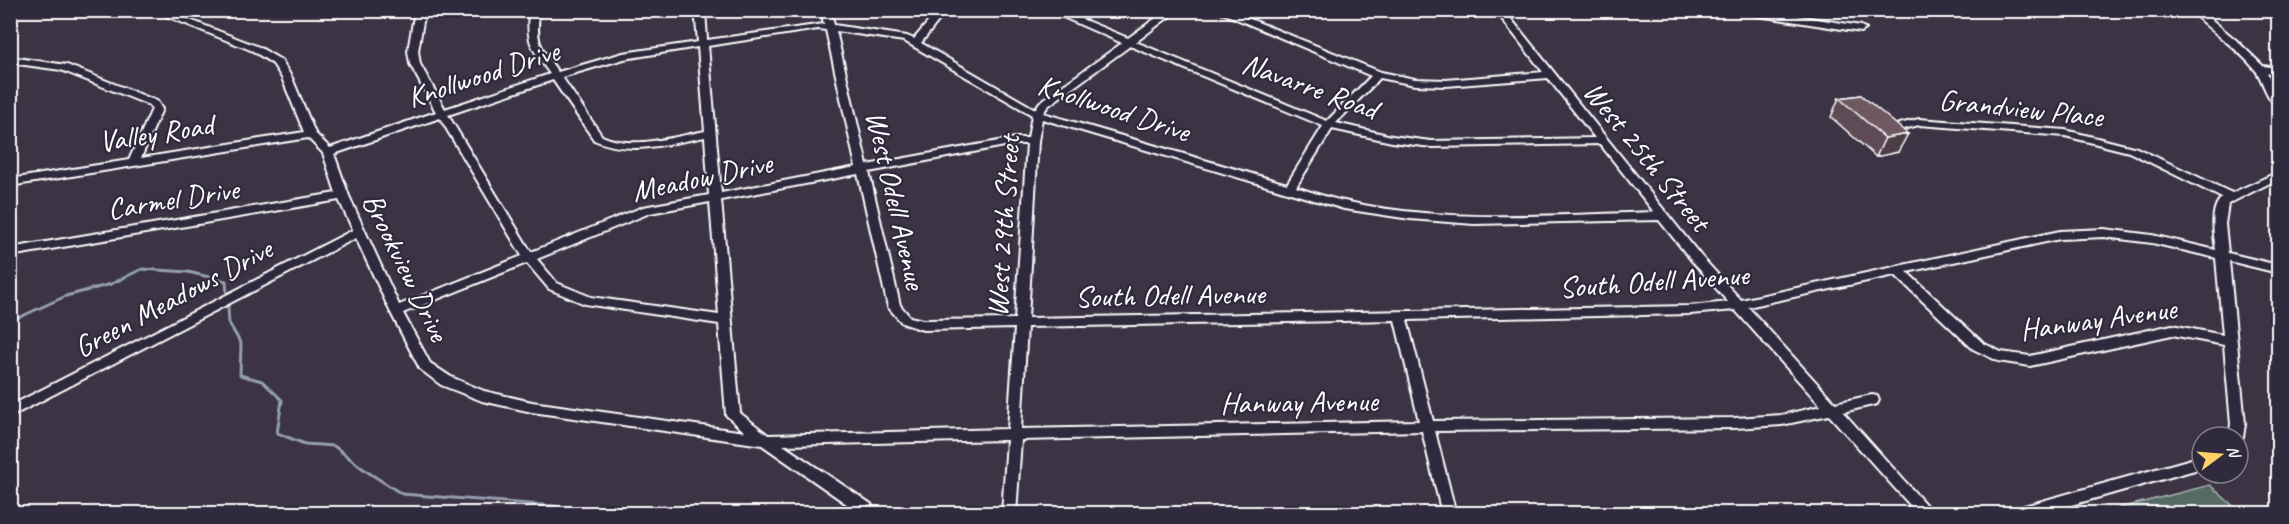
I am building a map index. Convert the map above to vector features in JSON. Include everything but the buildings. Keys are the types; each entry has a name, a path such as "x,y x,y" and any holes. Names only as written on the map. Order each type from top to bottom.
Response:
{"street":[{"name":"Brookview Drive","path":"155,10 255,49 277,62 287,78 310,134 328,152 344,196 396,311 425,366 446,381 482,396 532,407 765,440"},
{"path":"420,10 413,51 415,64 529,258 553,285 589,301 725,320"},
{"path":"534,10 532,31 534,44 598,138 605,143 628,146 709,133"},
{"path":"700,10 733,415 765,440 866,508 869,513"},
{"name":"West Odell Avenue","path":"826,10 894,307 906,320 924,325 1022,323"},
{"path":"916,43 943,10"},
{"name":"Navarre Road","path":"1051,10 1329,125 1392,139 1431,144 1602,141"},
{"name":"West 29th Street","path":"1009,513 1033,141 1037,114 1044,104 1174,10"},
{"path":"1219,10 1378,75 1415,82 1446,83 1548,75"},
{"path":"1409,10 1427,10"},
{"name":"West 25th Street","path":"1499,10 1661,216 1737,305 1927,513"},
{"path":"1739,10 1861,29"},
{"path":"2194,10 2234,42 2260,69 2278,102"},
{"name":"Knollwood Drive","path":"328,152 555,76 623,56 818,26 916,43 1037,114 1356,207 1474,220 1661,216"},
{"path":"10,60 63,67 153,103 157,109 154,120 133,163"},
{"path":"2260,69 2278,71"},
{"path":"1290,188 1329,125 1378,75"},
{"name":"Grandview Place","path":"1900,127 1919,122 2065,133 2133,150 2232,198"},
{"name":"Valley Road","path":"10,183 310,134"},
{"name":"Meadow Drive","path":"396,311 647,210 1015,141 1033,141"},
{"path":"2238,425 2220,212 2223,202 2278,175"},
{"name":"Carmel Drive","path":"10,252 344,196"},
{"name":"Green Meadows Drive","path":"10,412 360,231"},
{"name":"South Odell Avenue","path":"1022,323 1690,310 1737,305 2060,235 2104,232 2152,239 2278,269"},
{"name":"Hanway Avenue","path":"1898,271 1978,346 1998,356 2030,361 2172,330 2230,340"},
{"path":"1400,316 1449,513"},
{"path":"1833,410 1872,400"},
{"name":"Hanway Avenue","path":"765,440 1428,426 1735,423 1782,420 1833,410"},
{"path":"2017,513 2190,465"}],"green space":[{"path":"2210,485 2241,513 2116,514 2112,510"}],"waterway":[{"path":"10,314 18,318 66,296 111,284 142,269 188,272 226,281 229,323 241,344 240,375 262,381 282,400 277,433 305,444 334,446 366,471 402,494 554,506 592,514"},
{"path":"644,514 678,509 715,514"}]}
